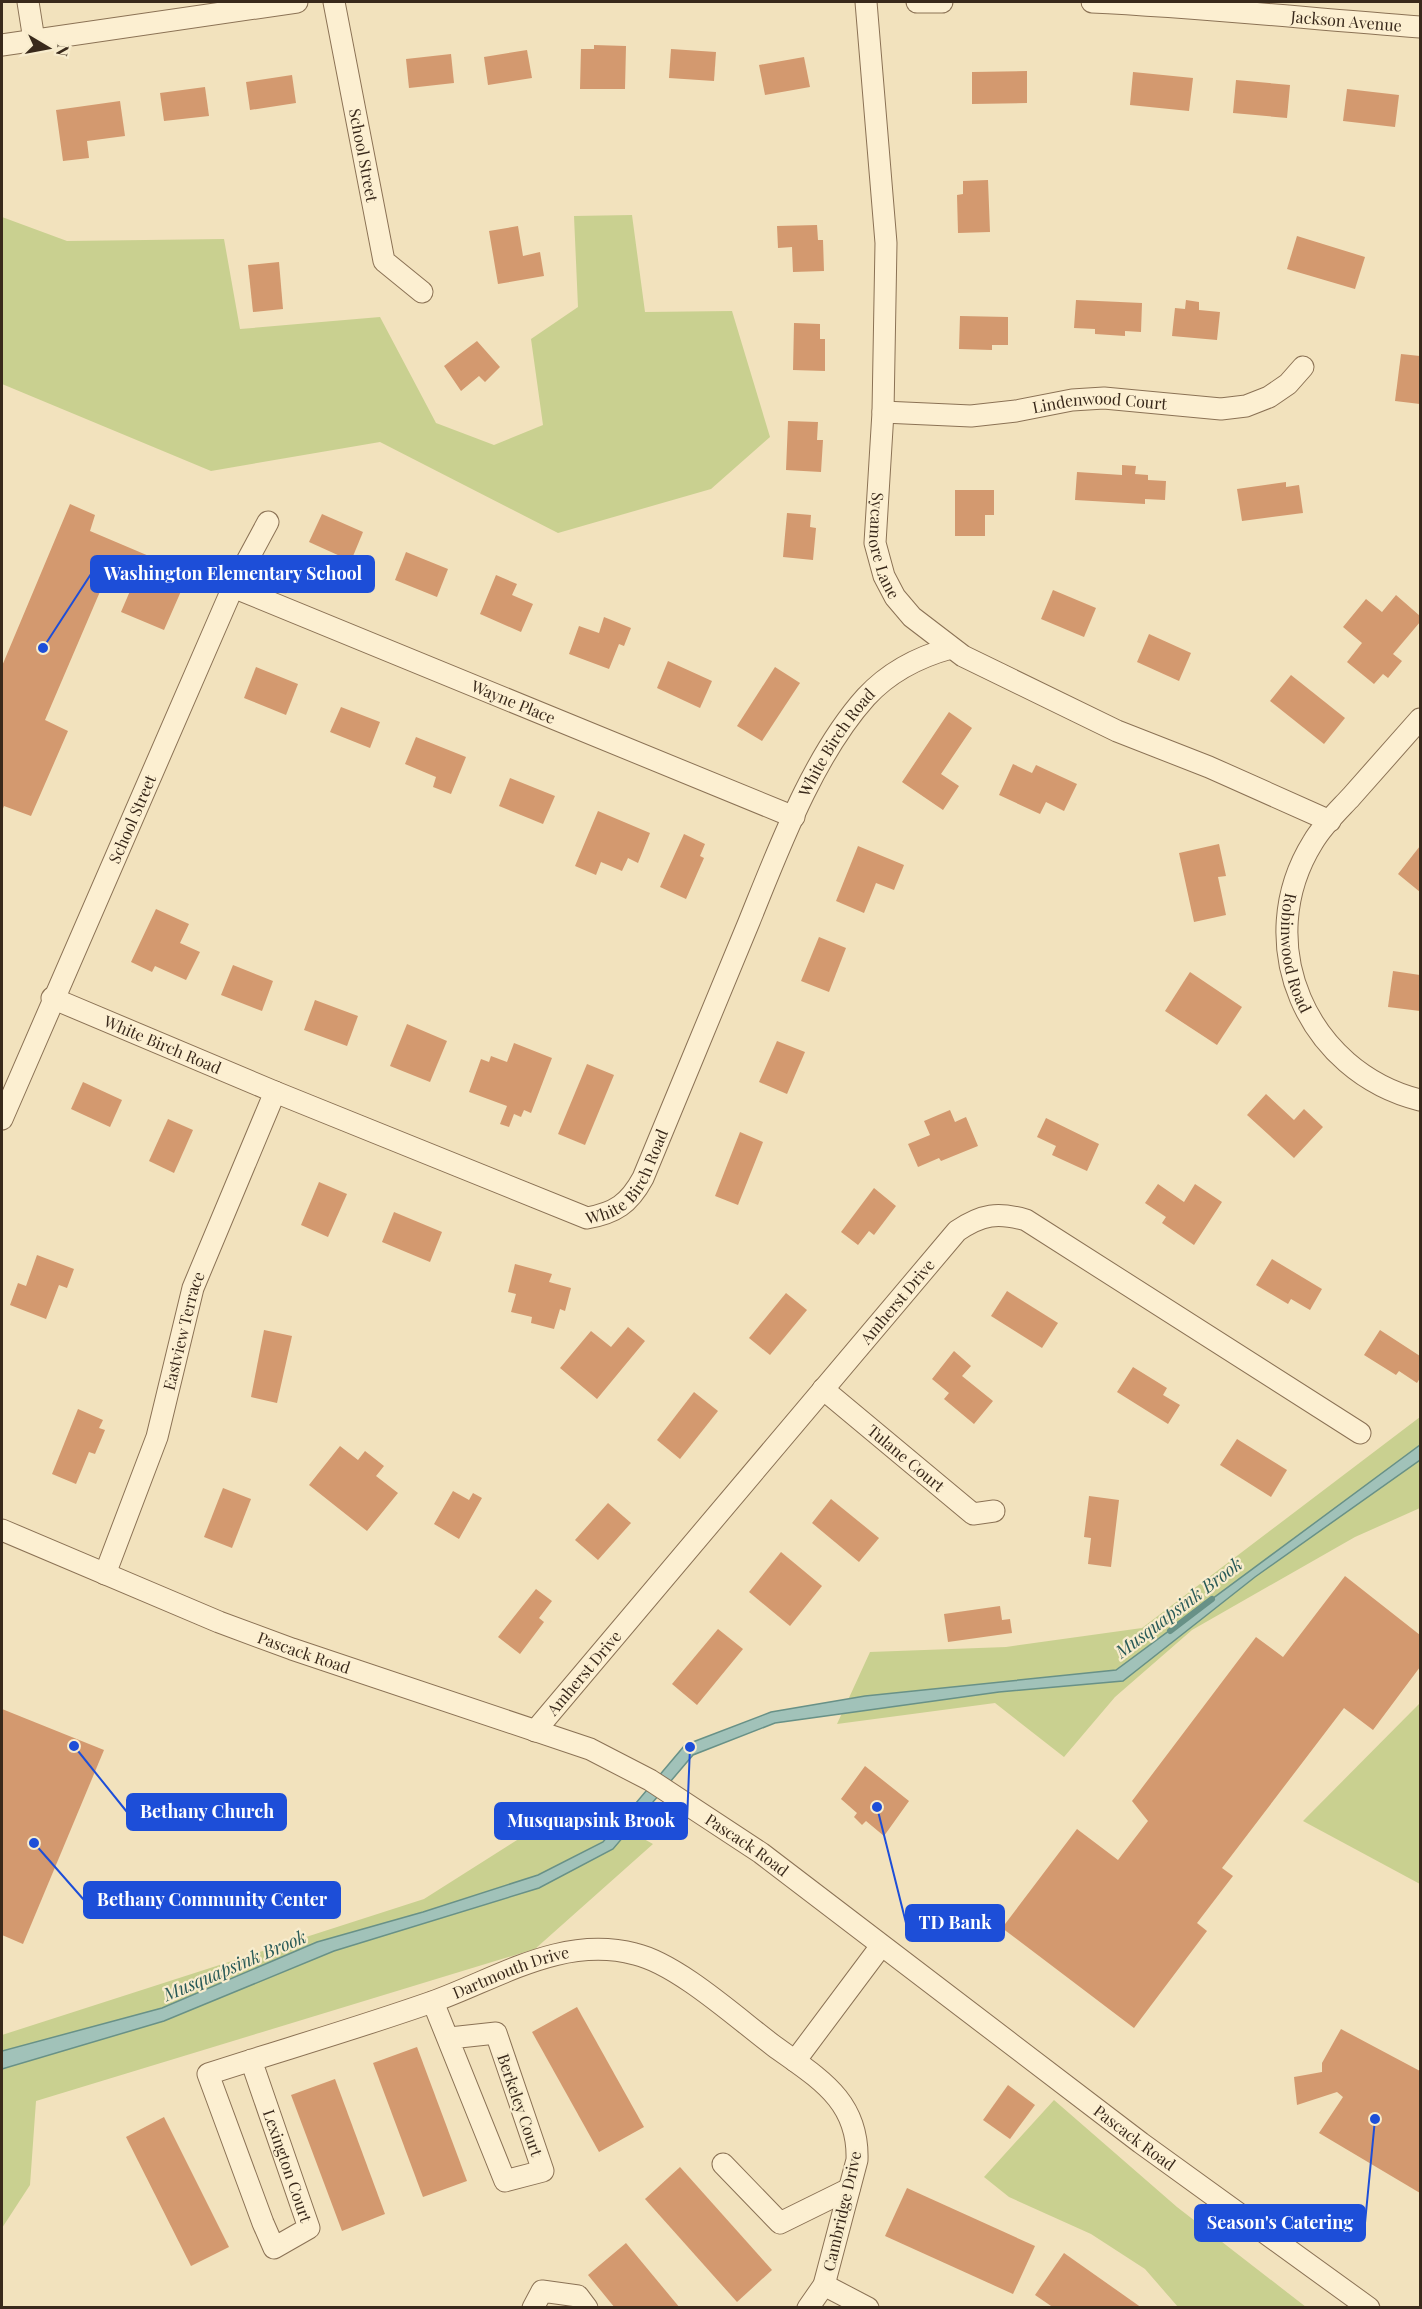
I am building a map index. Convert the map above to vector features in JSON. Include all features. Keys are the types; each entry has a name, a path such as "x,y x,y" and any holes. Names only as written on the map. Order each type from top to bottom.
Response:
{"street":[{"path":"28,2 34,40"},
{"path":"2,45 258,4 297,2"},
{"name":"School Street","path":"334,2 384,261 422,292"},
{"name":"Sycamore Lane","path":"866,2 886,243 883,412 876,549 884,576 895,597 912,617 963,656 1117,731 1209,767 1330,821"},
{"path":"917,2 942,2"},
{"name":"Jackson Avenue","path":"1092,2 1184,6 1327,21 1420,27"},
{"name":"Lindenwood Court","path":"883,412 971,416 1016,411 1072,400 1104,398 1221,409 1238,407 1269,398 1288,384 1303,368"},
{"name":"School Street","path":"2,1119 52,998 233,587 268,522"},
{"name":"Wayne Place","path":"233,587 794,817"},
{"name":"White Birch Road","path":"52,998 275,1092 587,1218 605,1215 622,1205 635,1192 643,1178 794,817 825,753 865,698 884,679 905,664 951,648"},
{"name":"Robinwood Road","path":"1420,718 1313,841 1299,868 1291,898 1288,938 1289,956 1296,986 1305,1012 1319,1034 1338,1055 1365,1076 1389,1090 1420,1100"},
{"name":"Eastview Terrace","path":"105,1574 157,1437 193,1288 275,1092"},
{"name":"Amherst Drive","path":"535,1731 957,1231 970,1222 988,1215 1007,1215 1026,1220 1360,1433"},
{"name":"Tulane Court","path":"823,1389 973,1514 994,1511"},
{"name":"Pascack Road","path":"2,1530 219,1622 314,1657 590,1749 644,1777 679,1797 761,1853 1141,2143 1369,2307"},
{"path":"795,2061 882,1946"},
{"name":"Dartmouth Drive","path":"208,2074 433,2002 555,1953 583,1948 610,1948 637,1954 663,1965 795,2061"},
{"name":"Berkeley Court","path":"433,2002 505,2181 543,2171 496,2033 450,2038"},
{"name":"Lexington Court","path":"208,2074 262,2223 274,2248 309,2228 251,2060"},
{"name":"Cambridge Drive","path":"795,2061 843,2103 853,2122 857,2141 857,2160 824,2285 808,2307"},
{"path":"723,2164 780,2223 849,2189"},
{"path":"824,2285 868,2307"},
{"path":"533,2307 542,2291 578,2296 587,2307"}],"green space":[{"path":"632,215 645,312 732,311 770,437 711,489 558,533 380,442 211,471 2,384 2,217 67,241 224,239 240,329 380,317 436,423 494,445 543,425 531,339 578,307 574,216"},
{"path":"1420,1417 1420,1508 1355,1537 1192,1630 1115,1697 1064,1757 995,1703 837,1724 870,1652 1006,1647 1142,1628"},
{"path":"1420,1703 1420,1884 1303,1821"},
{"path":"577,1802 653,1844 535,1949 36,2101 30,2185 2,2228 2,2035 424,1899"},
{"path":"1054,2100 1177,2207 1306,2307 1178,2307 1145,2269 1091,2234 1009,2197 984,2177"}],"water":[{"path":"1420,1445 1420,1460 1255,1577 1123,1681 999,1692 775,1723 693,1755 613,1849 539,1888 334,1951 164,2021 2,2069 2,2051 162,2008 317,1942 423,1912 538,1875 603,1842 685,1745 771,1712 865,1696 1116,1670"}],"building":[{"path":"594,45 626,46 625,89 580,89 581,49 594,49"},
{"path":"671,49 716,52 714,81 669,78"},
{"path":"527,50 532,78 488,85 484,57"},
{"path":"451,54 454,83 409,88 406,59"},
{"path":"804,57 810,87 765,95 759,65"},
{"path":"1027,71 1027,103 972,104 972,72"},
{"path":"1133,72 1193,78 1189,111 1130,105"},
{"path":"292,75 296,103 250,110 246,82"},
{"path":"1236,80 1290,85 1287,118 1233,113"},
{"path":"205,87 209,116 164,121 160,93"},
{"path":"1347,89 1399,95 1395,127 1343,121"},
{"path":"120,101 125,136 87,141 89,158 63,161 56,110"},
{"path":"988,180 990,232 958,233 957,195 963,194 963,181"},
{"path":"817,225 818,240 823,240 824,271 793,272 792,247 778,248 777,226"},
{"path":"518,226 523,256 540,252 544,276 498,284 489,231"},
{"path":"1297,236 1365,257 1355,289 1287,269"},
{"path":"279,262 283,309 253,312 248,265"},
{"path":"1076,300 1142,303 1141,332 1125,331 1125,336 1095,334 1095,329 1074,328"},
{"path":"1186,300 1199,302 1199,310 1220,312 1217,340 1172,336 1175,308 1185,309"},
{"path":"960,316 1008,317 1008,345 992,345 992,350 959,349"},
{"path":"794,323 820,324 820,339 825,339 825,371 793,370"},
{"path":"477,341 500,367 485,382 479,376 461,391 444,366"},
{"path":"1401,354 1420,356 1420,404 1395,401"},
{"path":"788,421 818,422 817,440 823,440 821,472 786,470"},
{"path":"1122,465 1136,466 1135,474 1148,475 1148,480 1166,481 1165,500 1145,499 1145,504 1075,500 1077,472 1122,475"},
{"path":"1286,482 1286,487 1299,485 1303,513 1242,521 1237,489"},
{"path":"955,490 994,490 994,515 985,515 985,536 955,536"},
{"path":"70,504 95,515 90,531 189,573 164,630 121,612 130,591 105,580 45,720 68,731 31,816 4,806 2,811 2,666"},
{"path":"787,513 811,515 810,527 816,528 813,560 783,557"},
{"path":"322,514 363,532 351,561 309,542"},
{"path":"406,552 448,569 437,597 395,580"},
{"path":"496,575 517,584 512,595 533,604 521,632 480,614"},
{"path":"1053,590 1096,608 1084,637 1041,619"},
{"path":"1396,595 1420,616 1420,622 1393,654 1402,661 1388,678 1383,674 1374,684 1347,662 1362,643 1343,627 1366,599 1382,612"},
{"path":"604,617 631,628 624,646 619,644 609,669 569,654 579,626 599,633"},
{"path":"1149,634 1191,653 1179,681 1137,662"},
{"path":"668,661 712,681 700,708 657,688"},
{"path":"256,667 298,684 286,715 244,698"},
{"path":"775,667 800,683 762,741 737,726"},
{"path":"1291,675 1345,718 1324,744 1270,701"},
{"path":"341,707 380,722 370,748 330,732"},
{"path":"949,712 972,728 941,774 959,786 943,810 902,782"},
{"path":"416,737 466,757 451,794 433,787 436,777 405,764"},
{"path":"1013,764 1032,773 1036,765 1077,784 1064,811 1046,802 1040,814 999,795"},
{"path":"510,778 555,796 543,824 499,806"},
{"path":"598,811 650,833 638,863 628,858 622,871 601,862 596,875 575,866"},
{"path":"684,834 705,844 700,856 704,858 686,899 660,887"},
{"path":"1219,844 1226,876 1218,877 1226,915 1194,922 1179,853"},
{"path":"858,846 904,865 894,890 876,883 864,913 836,901"},
{"path":"1420,846 1420,892 1398,874"},
{"path":"156,909 189,924 180,943 200,952 186,980 155,966 152,972 131,962"},
{"path":"819,937 846,948 829,992 801,981"},
{"path":"233,965 273,981 262,1011 221,995"},
{"path":"1393,971 1420,975 1420,1011 1388,1007"},
{"path":"1190,972 1242,1007 1217,1045 1165,1011"},
{"path":"315,1000 358,1016 347,1046 304,1030"},
{"path":"407,1024 447,1041 430,1082 390,1066"},
{"path":"777,1041 805,1052 787,1094 759,1082"},
{"path":"514,1043 552,1058 531,1113 524,1110 521,1117 514,1114 509,1127 500,1124 507,1106 469,1092 481,1059 489,1062 491,1056 507,1062"},
{"path":"587,1064 614,1075 585,1145 558,1134"},
{"path":"83,1082 122,1100 110,1127 71,1109"},
{"path":"1266,1094 1294,1120 1304,1109 1323,1127 1294,1158 1247,1115"},
{"path":"950,1110 955,1122 966,1117 978,1146 941,1161 939,1158 918,1167 908,1144 930,1135 924,1121"},
{"path":"1046,1118 1099,1144 1087,1171 1052,1155 1056,1146 1037,1137"},
{"path":"168,1119 193,1130 174,1173 149,1161"},
{"path":"740,1132 763,1142 738,1205 715,1196"},
{"path":"319,1182 347,1194 328,1237 301,1225"},
{"path":"1158,1184 1184,1202 1195,1184 1222,1202 1194,1245 1162,1223 1166,1217 1145,1203"},
{"path":"874,1188 896,1206 874,1235 869,1231 858,1245 841,1232"},
{"path":"394,1212 442,1232 430,1262 382,1242"},
{"path":"37,1255 74,1269 67,1288 59,1285 46,1319 10,1305 18,1283 26,1286"},
{"path":"1272,1259 1322,1289 1310,1310 1291,1299 1288,1304 1256,1285"},
{"path":"515,1264 552,1274 549,1282 571,1288 565,1311 560,1309 554,1329 531,1323 532,1317 511,1312 516,1294 508,1292"},
{"path":"1007,1291 1058,1323 1042,1348 991,1316"},
{"path":"786,1293 807,1310 770,1355 749,1338"},
{"path":"628,1327 645,1341 597,1399 560,1368 591,1331 611,1347"},
{"path":"264,1330 292,1336 277,1403 251,1397"},
{"path":"1380,1330 1420,1356 1420,1378 1417,1383 1399,1371 1396,1375 1364,1355"},
{"path":"954,1351 971,1366 962,1376 993,1401 974,1424 944,1399 949,1393 932,1379"},
{"path":"1133,1367 1167,1388 1163,1395 1180,1405 1168,1424 1117,1392"},
{"path":"694,1392 718,1411 680,1459 657,1440"},
{"path":"78,1409 103,1420 99,1428 105,1430 95,1454 89,1452 76,1484 52,1474"},
{"path":"1237,1439 1287,1470 1271,1497 1220,1465"},
{"path":"340,1446 358,1460 365,1451 384,1466 376,1476 398,1493 367,1531 309,1485"},
{"path":"223,1488 251,1499 232,1548 204,1537"},
{"path":"453,1491 469,1500 473,1493 482,1498 459,1539 434,1524"},
{"path":"1089,1496 1119,1500 1111,1567 1088,1564 1091,1538 1084,1537"},
{"path":"831,1499 879,1538 859,1562 812,1523"},
{"path":"608,1503 631,1523 598,1560 575,1540"},
{"path":"781,1552 822,1586 790,1626 749,1592"},
{"path":"1345,1576 1420,1635 1420,1667 1373,1730 1344,1708 1222,1868 1233,1876 1197,1923 1207,1931 1134,2028 1002,1928 1077,1829 1118,1860 1148,1821 1132,1801 1256,1637 1283,1657"},
{"path":"536,1589 552,1601 539,1618 544,1622 520,1654 498,1637"},
{"path":"1000,1606 1002,1620 1010,1619 1012,1633 948,1642 944,1614"},
{"path":"718,1629 743,1649 697,1705 672,1684"},
{"path":"2,1709 104,1750 23,1944 2,1935"},
{"path":"865,1766 909,1801 884,1836 866,1821 862,1825 854,1817 857,1813 841,1799"},
{"path":"577,2007 644,2127 599,2152 532,2032"},
{"path":"1341,2029 1420,2071 1420,2193 1319,2133 1343,2097 1337,2092 1297,2105 1294,2077 1322,2072 1322,2063"},
{"path":"417,2047 467,2181 423,2197 373,2063"},
{"path":"335,2079 385,2214 342,2231 291,2095"},
{"path":"1008,2085 1035,2105 1010,2139 983,2120"},
{"path":"164,2117 229,2247 191,2266 126,2137"},
{"path":"680,2167 772,2270 737,2302 645,2199"},
{"path":"907,2188 1035,2246 1013,2294 885,2236"},
{"path":"626,2243 680,2308 615,2308 588,2275"},
{"path":"1064,2253 1142,2308 1054,2308 1035,2295"}],"waterway":[{"name":"Musquapsink Brook","path":"1170,1631 1212,1599"}],"place":[{"name":"Washington Elementary School","path":"43,648"},
{"name":"Bethany Church","path":"74,1746"},
{"name":"Musquapsink Brook","path":"690,1747"},
{"name":"TD Bank","path":"877,1807"},
{"name":"Bethany Community Center","path":"34,1843"},
{"name":"Season's Catering","path":"1375,2119"}]}
